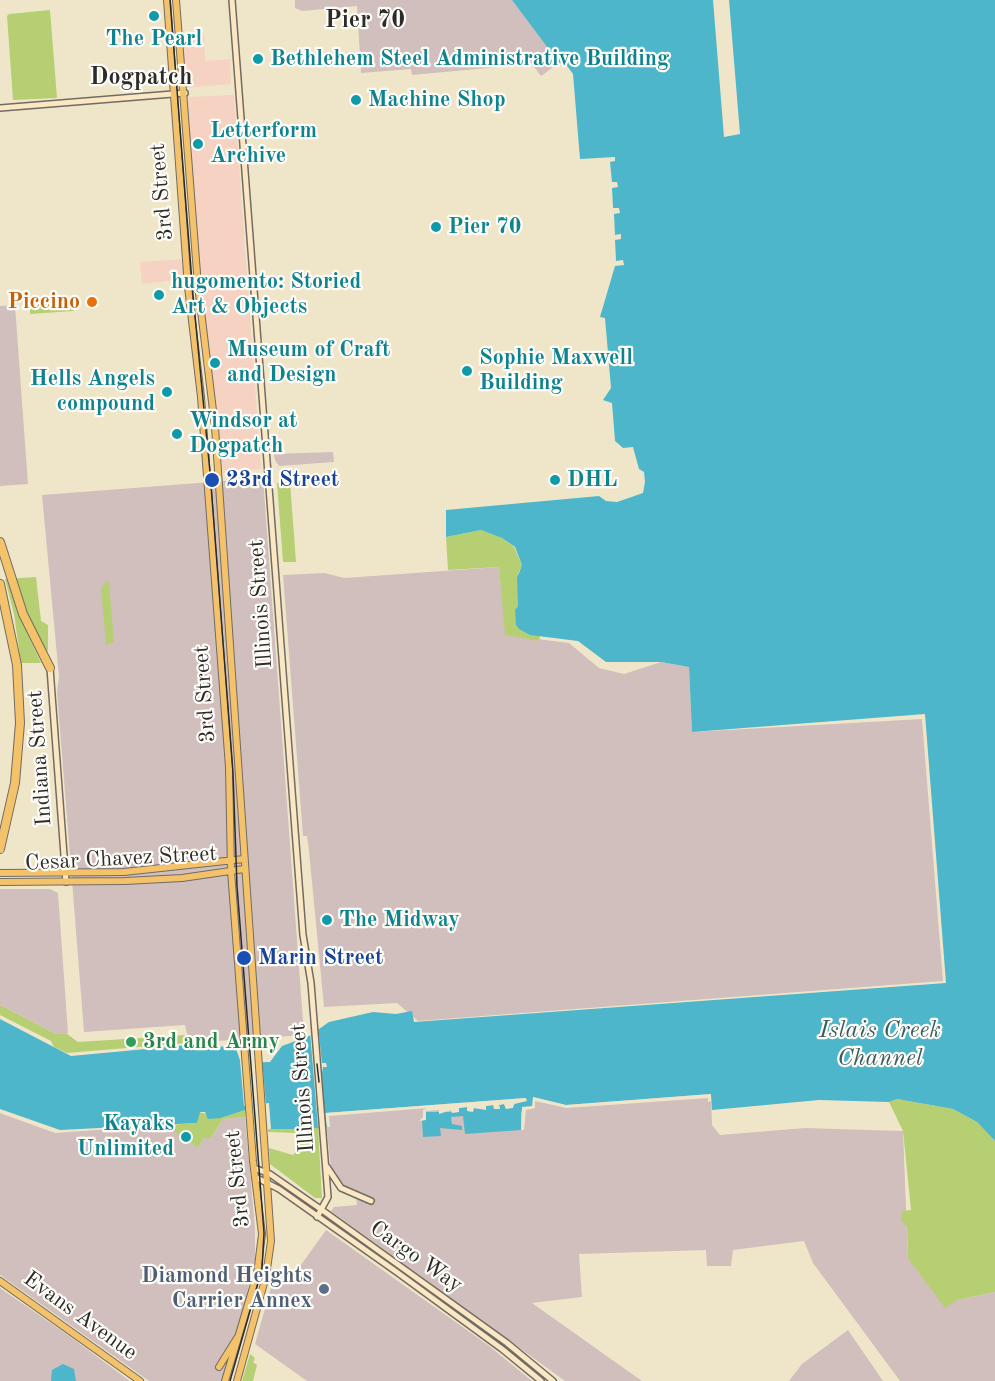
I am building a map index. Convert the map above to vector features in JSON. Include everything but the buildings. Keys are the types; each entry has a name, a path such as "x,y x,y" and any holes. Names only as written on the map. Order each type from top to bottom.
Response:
{"highway":[{"path":"0,542 28,625 50,668"},
{"path":"0,584 17,666 20,723 15,783 0,849"}],"main road":[{"name":"3rd Street","path":"166,0 172,94 189,292 201,397 215,575 229,767 230,862 254,1168 262,1234 261,1253 241,1333 225,1381"},
{"name":"3rd Street","path":"176,0 185,93 198,286 214,428 267,1181 269,1260 237,1381"},
{"name":"Cesar Chavez Street","path":"0,872 124,872 244,859"},
{"name":"Cesar Chavez Street","path":"0,882 182,878 244,869"},
{"name":"Evans Avenue","path":"0,1281 140,1381"},
{"path":"219,1367 241,1333"}],"street":[{"name":"Illinois Street","path":"232,0 303,935 314,1019 328,1197 323,1207"},
{"path":"0,108 88,103 185,93"},
{"name":"Indiana Street","path":"50,668 66,882"},
{"path":"325,1162 341,1188 371,1201"},
{"name":"Cargo Way","path":"254,1168 266,1172 323,1207 507,1343 553,1381"},
{"name":"Cargo Way","path":"255,1177 267,1181 490,1340 541,1381"},
{"path":"317,1217 323,1207"}],"shaded area":[{"path":"295,0 512,0 559,63 541,76 532,64 412,75 411,69 361,73 357,6 302,11 295,8"},
{"path":"204,33 205,61 230,59 231,84 186,88 182,35"},
{"path":"234,95 261,469 223,473 201,284 187,97"},
{"path":"183,259 185,279 142,284 140,262"},
{"path":"15,305 28,484 0,486 0,306"},
{"path":"333,452 334,462 279,466 274,454"},
{"path":"263,478 304,1035 189,1043 185,1025 84,1032 57,692 59,677 42,495"},
{"path":"499,567 506,635 569,643 599,668 624,674 661,662 689,667 692,732 922,719 943,981 418,1021 397,1003 324,1007 309,851 307,836 303,836 283,575 325,573 344,578"},
{"path":"0,889 50,889 58,893 68,1033 56,1034 0,1005"},
{"path":"711,1094 712,1125 720,1135 805,1128 903,1131 908,1258 957,1300 995,1292 995,1381 900,1381 813,1263 804,1241 733,1250 731,1266 707,1266 706,1250 579,1254 582,1297 532,1303 642,1381 565,1381 331,1211 334,1207 357,1205 356,1194 339,1183 331,1169 325,1113 533,1097"},
{"path":"0,1113 55,1133 168,1125 198,1148 204,1138 211,1138 223,1119 245,1117 255,1228 255,1260 225,1381 149,1381 0,1275"},
{"path":"326,1230 488,1345 532,1381 307,1381 255,1344 274,1277 288,1283"},
{"path":"0,1288 65,1333 130,1381 0,1381"},
{"path":"848,1330 883,1381 789,1381 802,1364"}],"green space":[{"path":"50,10 57,98 13,100 7,16"},
{"path":"73,301 74,311 30,314 30,304"},
{"path":"290,482 296,562 283,562 277,483"},
{"path":"481,530 502,538 514,547 522,565 518,574 518,606 515,610 519,629 540,636 539,641 505,635 499,567 448,570 446,537"},
{"path":"36,577 41,621 48,625 48,651 44,649 25,611 19,616 41,663 21,663 14,614 5,579"},
{"path":"106,581 109,581 114,642 106,645 101,589"},
{"path":"0,1005 56,1034 66,1033 78,1042 186,1035 187,1043 67,1053 54,1047 51,1041 0,1015"},
{"path":"897,1099 953,1109 977,1122 995,1141 995,1292 957,1300 945,1308 908,1258 907,1226 901,1221 902,1211 911,1210 903,1131 889,1102"},
{"path":"245,1110 245,1117 223,1119 211,1138 204,1138 198,1148 168,1127 168,1125 197,1123 199,1112 221,1118"},
{"path":"318,1127 322,1198 315,1198 270,1164 269,1148 293,1155 297,1150 296,1133 268,1132 268,1129"},
{"path":"250,1354 255,1358 253,1362 257,1365 253,1381 242,1381"}],"water":[{"name":"Islais Creek Channel","path":"512,0 995,0 995,1141 977,1122 953,1109 897,1099 889,1102 819,1100 712,1110 711,1094 566,1105 533,1097 533,1106 521,1112 521,1130 465,1134 463,1116 451,1117 452,1124 462,1126 462,1130 440,1128 441,1136 423,1137 422,1120 426,1120 425,1112 459,1112 459,1108 467,1107 473,1111 473,1108 480,1109 494,1105 500,1109 499,1105 504,1104 506,1109 526,1098 326,1113 327,1127 296,1129 271,1129 269,1103 246,1106 245,1110 221,1118 208,1119 205,1112 200,1112 197,1123 60,1130 0,1109 0,1019 71,1056 189,1045 190,1048 235,1046 241,1063 270,1062 282,1046 309,1036 329,1022 373,1012 396,1014 412,1011 414,1022 946,983 925,714 692,732 689,667 661,662 606,662 578,641 530,635 516,625 517,578 522,565 515,547 502,538 481,530 446,537 446,510 599,496 606,501 617,502 643,493 645,482 644,472 639,469 633,447 623,448 615,441 612,403 603,400 611,388 605,318 600,317 615,266 624,265 623,260 616,261 615,240 621,239 621,234 615,235 614,214 620,213 619,208 613,208 612,188 618,187 617,182 612,182 610,162 615,161 615,157 580,159 573,74 565,63 559,63"},
{"path":"63,1364 74,1369 76,1381 51,1381 52,1370"}],"pier":[{"path":"713,0 729,0 740,134 724,137"},
{"path":"318,1026 322,1063 326,1063 327,1067 323,1067 322,1073 325,1127 318,1127 310,1032"},
{"path":"262,1059 266,1104 244,1106 240,1061"},
{"path":"711,1094 711,1101 708,1102 708,1098 566,1108 535,1101 535,1108 526,1110 524,1130 521,1130 522,1107 532,1106 533,1097 566,1105"},
{"path":"526,1098 527,1101 514,1104 513,1108 506,1109 504,1104 499,1105 500,1109 494,1109 493,1105 486,1106 486,1110 474,1108 473,1112 467,1111 467,1107 459,1108 459,1112 452,1113 451,1110 439,1114 439,1110 426,1111 426,1120 419,1121 423,1117 423,1110 427,1108 329,1116 330,1127 327,1127 325,1113"}],"tram line":[{"path":"170,0 233,773 237,886 264,1233 262,1269 230,1381"}],"railway":[{"path":"317,1064 319,1082"}],"place":[{"name":"The Pearl","path":"154,16"},
{"name":"Bethlehem Steel Administrative Building","path":"258,59"},
{"name":"Machine Shop","path":"356,100"},
{"name":"Letterform Archive","path":"198,144"},
{"name":"Pier 70","path":"436,227"},
{"name":"hugomento: Storied Art & Objects","path":"159,295"},
{"name":"Piccino","path":"92,302"},
{"name":"Museum of Craft and Design","path":"215,363"},
{"name":"Sophie Maxwell Building","path":"467,371"},
{"name":"Hells Angels compound","path":"167,392"},
{"name":"Windsor at Dogpatch","path":"177,434"},
{"name":"23rd Street","path":"212,480"},
{"name":"DHL","path":"555,480"},
{"name":"The Midway","path":"327,920"},
{"name":"Marin Street","path":"244,958"},
{"name":"3rd and Army","path":"131,1042"},
{"name":"Kayaks Unlimited","path":"186,1137"},
{"name":"Diamond Heights Carrier Annex","path":"324,1289"}],"district":[{"name":"Pier 70","path":"365,21"},
{"name":"Dogpatch","path":"141,78"}]}
